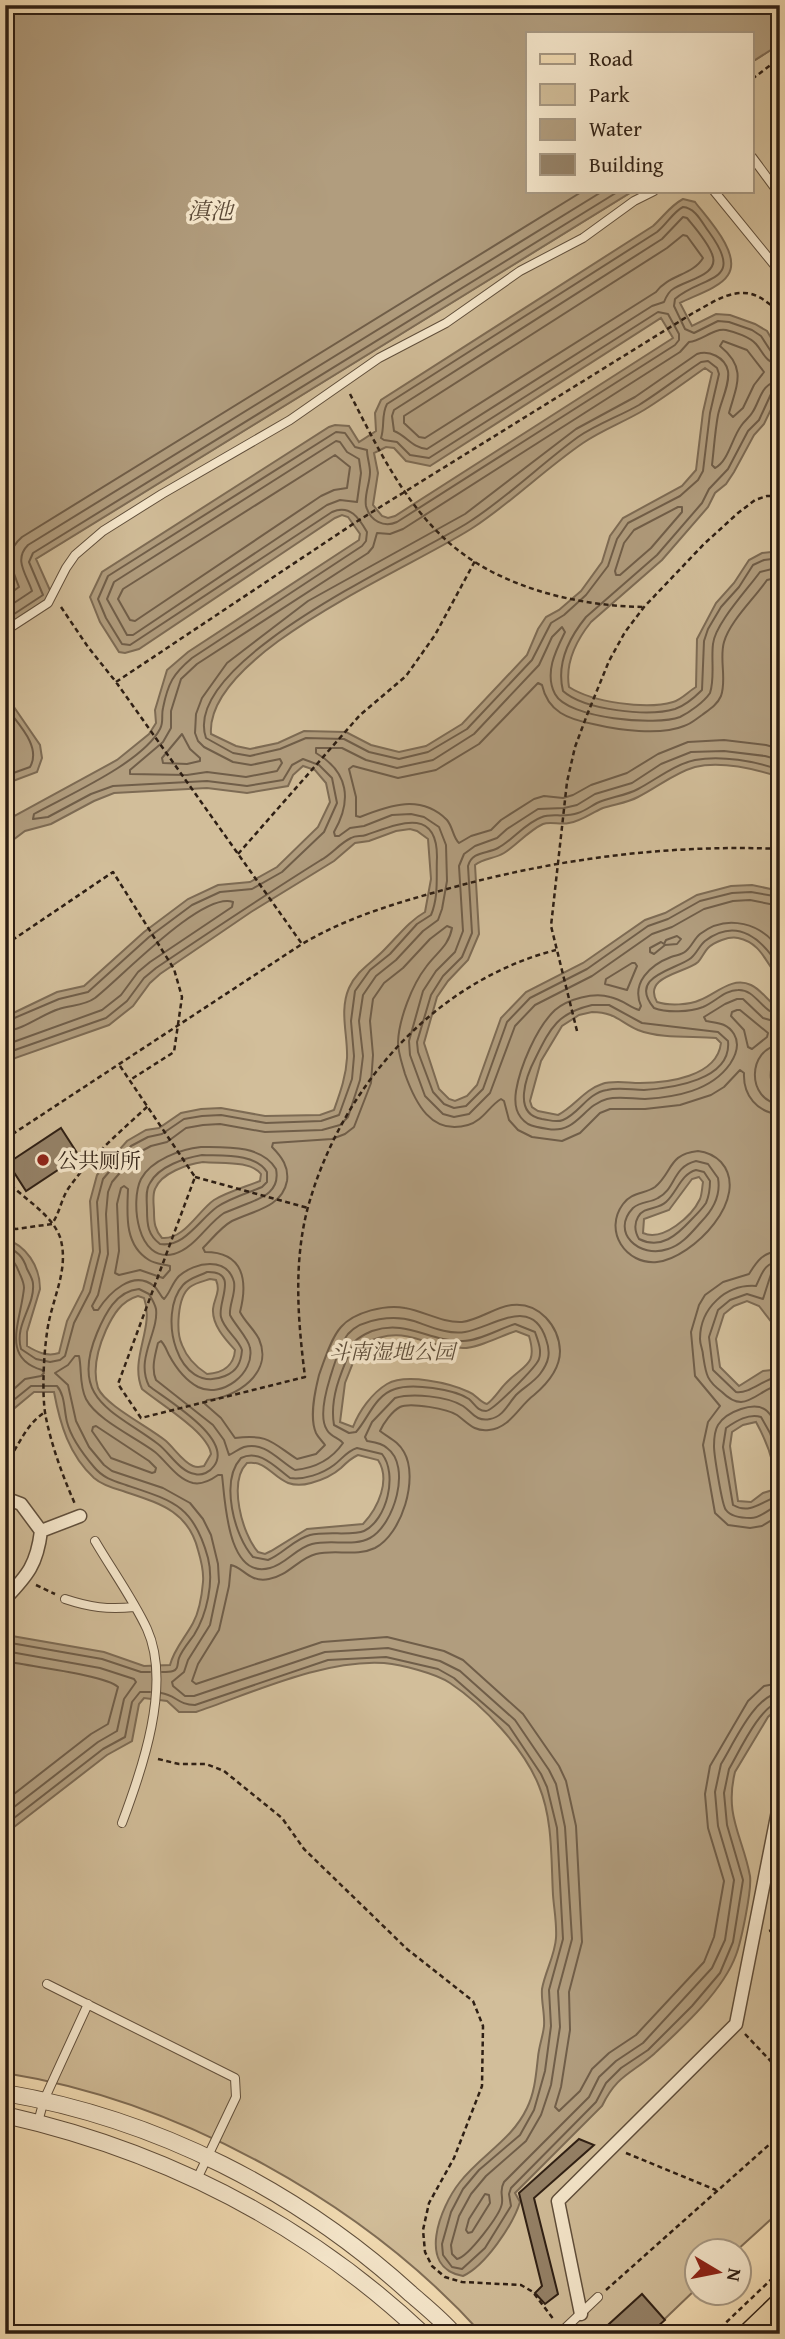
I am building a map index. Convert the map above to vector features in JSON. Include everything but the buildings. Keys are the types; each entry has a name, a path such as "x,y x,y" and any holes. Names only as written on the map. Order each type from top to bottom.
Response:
{"main road":[{"path":"751,2334 780,2306"}],"street":[{"path":"5,1498 21,1504 41,1531 38,1556 5,1600"},
{"path":"41,1531 80,1516"},
{"path":"581,2314 558,2201 736,2024 780,1801"},
{"path":"5,2093 44,2100 119,2122 208,2157 280,2196 336,2231 387,2272 454,2334"},
{"path":"5,2115 38,2122 135,2153 197,2179 265,2214 363,2281 423,2334"}],"lane":[{"path":"754,160 780,195"},
{"path":"5,631 48,603 75,555 103,531 290,420 379,358 446,323 520,271 583,237 634,201 652,192"},
{"path":"716,192 780,272"},
{"path":"95,1541 147,1629 156,1667 153,1718 122,1823"},
{"path":"65,1599 90,1607 113,1610 134,1607"},
{"path":"47,1984 235,2078 236,2097 197,2179"},
{"path":"38,2122 44,2100 88,2004"},
{"path":"561,2333 598,2297"}],"path":[{"path":"754,78 780,58"},
{"path":"116,682 356,522 693,313 737,292 760,297 780,310"},
{"path":"344,382 369,433 405,492 435,530 458,551 509,580 568,598 625,607 644,607"},
{"path":"578,1031 551,926 567,782 575,747 609,661 625,632 644,607 704,544 738,513 755,500 780,496"},
{"path":"238,854 360,715 406,676 435,635 475,561"},
{"path":"54,595 88,648 116,682 302,944"},
{"path":"5,1139 302,944 354,918 390,904 484,878 615,854 668,850 780,849"},
{"path":"5,945 113,872 174,969 182,997 174,1052 130,1080"},
{"path":"195,1177 118,1384 141,1418 305,1377 299,1271 308,1208 320,1170 336,1134 358,1096 389,1056 420,1025 479,981 518,962 556,950"},
{"path":"120,1066 195,1177 308,1208"},
{"path":"5,1227 52,1224 60,1212 66,1192 89,1162 148,1106"},
{"path":"5,1179 49,1218 59,1235 63,1254 59,1290 49,1320 46,1347 46,1412 67,1486 80,1516"},
{"path":"5,1465 24,1432 35,1419 46,1412"},
{"path":"23,1579 65,1599"},
{"path":"144,1755 179,1764 206,1764 224,1772 282,1818 304,1849 407,1950 473,2001 483,2026 482,2086 454,2158 429,2203 423,2230 425,2252 432,2266 445,2277 462,2282 520,2285 533,2292 561,2333"},
{"path":"736,2024 780,2071"},
{"path":"598,2297 780,2135"},
{"path":"613,2147 717,2191"},
{"path":"714,2334 780,2271"}],"green space":[{"name":"斗南湿地公园","path":"780,44 780,2211 750,2238 684,2238 684,2300 649,2334 482,2334 435,2286 382,2242 325,2201 265,2165 202,2133 137,2107 71,2087 5,2073 5,628 35,559 631,192 754,192 754,61"}],"water":[{"name":"滇池","path":"5,5 780,5 780,44 754,61 754,32 526,32 526,192 631,192 36,559 53,597 5,628"},
{"path":"683,199 695,202 714,227 727,247 731,266 728,275 719,284 680,303 692,326 716,314 730,315 767,331 780,353 777,397 764,424 754,435 734,472 726,484 715,493 708,507 662,560 585,630 570,661 569,687 591,697 634,705 662,704 679,699 696,687 697,639 716,603 734,583 749,560 762,553 780,551 780,777 727,765 695,767 673,776 634,799 603,808 578,821 543,824 504,853 475,865 479,934 468,960 437,997 424,1043 439,1089 455,1101 467,1096 477,1085 501,1018 526,992 583,963 645,920 665,913 697,895 731,886 752,885 780,891 780,980 753,944 730,938 711,946 692,966 660,981 655,986 654,993 657,1002 685,1004 700,1000 731,984 744,983 755,987 780,1009 780,1061 772,1066 771,1077 772,1082 780,1089 780,1272 773,1286 772,1300 780,1314 780,1333 759,1306 747,1301 724,1314 716,1339 720,1367 739,1386 763,1371 780,1369 780,1706 768,1717 735,1772 732,1788 733,1814 747,1862 750,1883 741,1939 730,1969 689,2021 654,2054 619,2081 602,2106 515,2193 520,2202 505,2233 489,2254 463,2276 449,2271 440,2261 436,2249 436,2235 452,2193 468,2172 513,2129 530,2102 544,2026 542,1989 556,1938 550,1840 544,1799 523,1757 489,1715 444,1679 384,1663 337,1666 313,1672 196,1712 179,1712 167,1701 144,1698 139,1704 132,1741 107,1755 5,1834 6,1635 104,1652 144,1666 170,1665 195,1619 203,1578 193,1536 179,1517 159,1504 104,1484 85,1469 67,1438 54,1392 34,1392 5,1416 5,1239 25,1251 39,1280 40,1289 27,1332 27,1346 46,1354 59,1353 67,1321 83,1290 93,1251 90,1201 97,1175 127,1141 146,1130 159,1128 181,1113 201,1109 221,1108 265,1116 320,1115 334,1110 346,1065 344,1014 349,988 361,971 425,912 431,879 428,839 410,829 355,843 334,861 251,912 160,974 133,1006 109,1025 15,1058 5,1068 5,1017 57,992 84,986 144,932 188,899 218,885 250,882 277,867 318,827 330,802 326,783 315,770 303,766 293,775 288,786 247,793 207,788 114,793 51,824 25,831 5,846 5,821 117,760 149,734 156,723 155,710 167,670 188,652 359,540 360,534 348,517 342,515 335,518 139,649 125,653 119,652 100,622 90,597 102,572 329,427 349,426 359,442 376,431 375,413 381,400 653,226","holes":["661,318 673,338 395,516 382,516 373,505 378,473 374,453 386,447 394,448 406,461 430,466","705,368 712,373 703,412 696,470 682,486 623,518 610,536 602,562 581,591 559,610 546,617 527,655 462,724 426,746 399,752 371,745 346,732 304,731 278,743 250,749 236,746 211,734 218,703 241,673 276,643 363,588 474,527 583,443 644,410","600,1012 647,1033 716,1038 721,1043 710,1064 701,1071 663,1082 602,1084 558,1115 538,1111 532,1107 530,1101 541,1061 562,1026 579,1015","203,1162 234,1164 250,1167 261,1174 260,1181 214,1200 184,1230 162,1238 155,1223 154,1192 163,1178 183,1167","699,1177 703,1182 701,1197 696,1206 676,1226 651,1235 643,1233 644,1219 669,1210 692,1179","210,1279 216,1280 218,1288 213,1315 220,1331 235,1350 226,1368 218,1372 207,1374 196,1365 186,1354 180,1339 180,1306 182,1298 192,1286","138,1296 144,1298 147,1309 138,1366 142,1389 201,1437 211,1454 204,1466 189,1464 166,1441 109,1401 98,1388 96,1366 101,1344 118,1309","516,1331 529,1336 532,1353 528,1364 487,1404 472,1393 451,1385 405,1379 387,1384 376,1392 362,1409 353,1427 340,1422 345,1383 360,1345 376,1338 402,1336 447,1347 476,1346","756,1422 770,1454 776,1489 763,1493 751,1502 738,1501 730,1446 732,1432 743,1425","358,1455 378,1460 382,1468 383,1485 378,1502 363,1524 307,1529 265,1554 258,1552 247,1533 239,1508 238,1482 247,1463 256,1463 282,1480 299,1485 327,1477"]},
{"path":"5,694 40,745 42,758 37,772 5,784"}],"place":[{"name":"公共厕所","path":"43,1160"}]}
